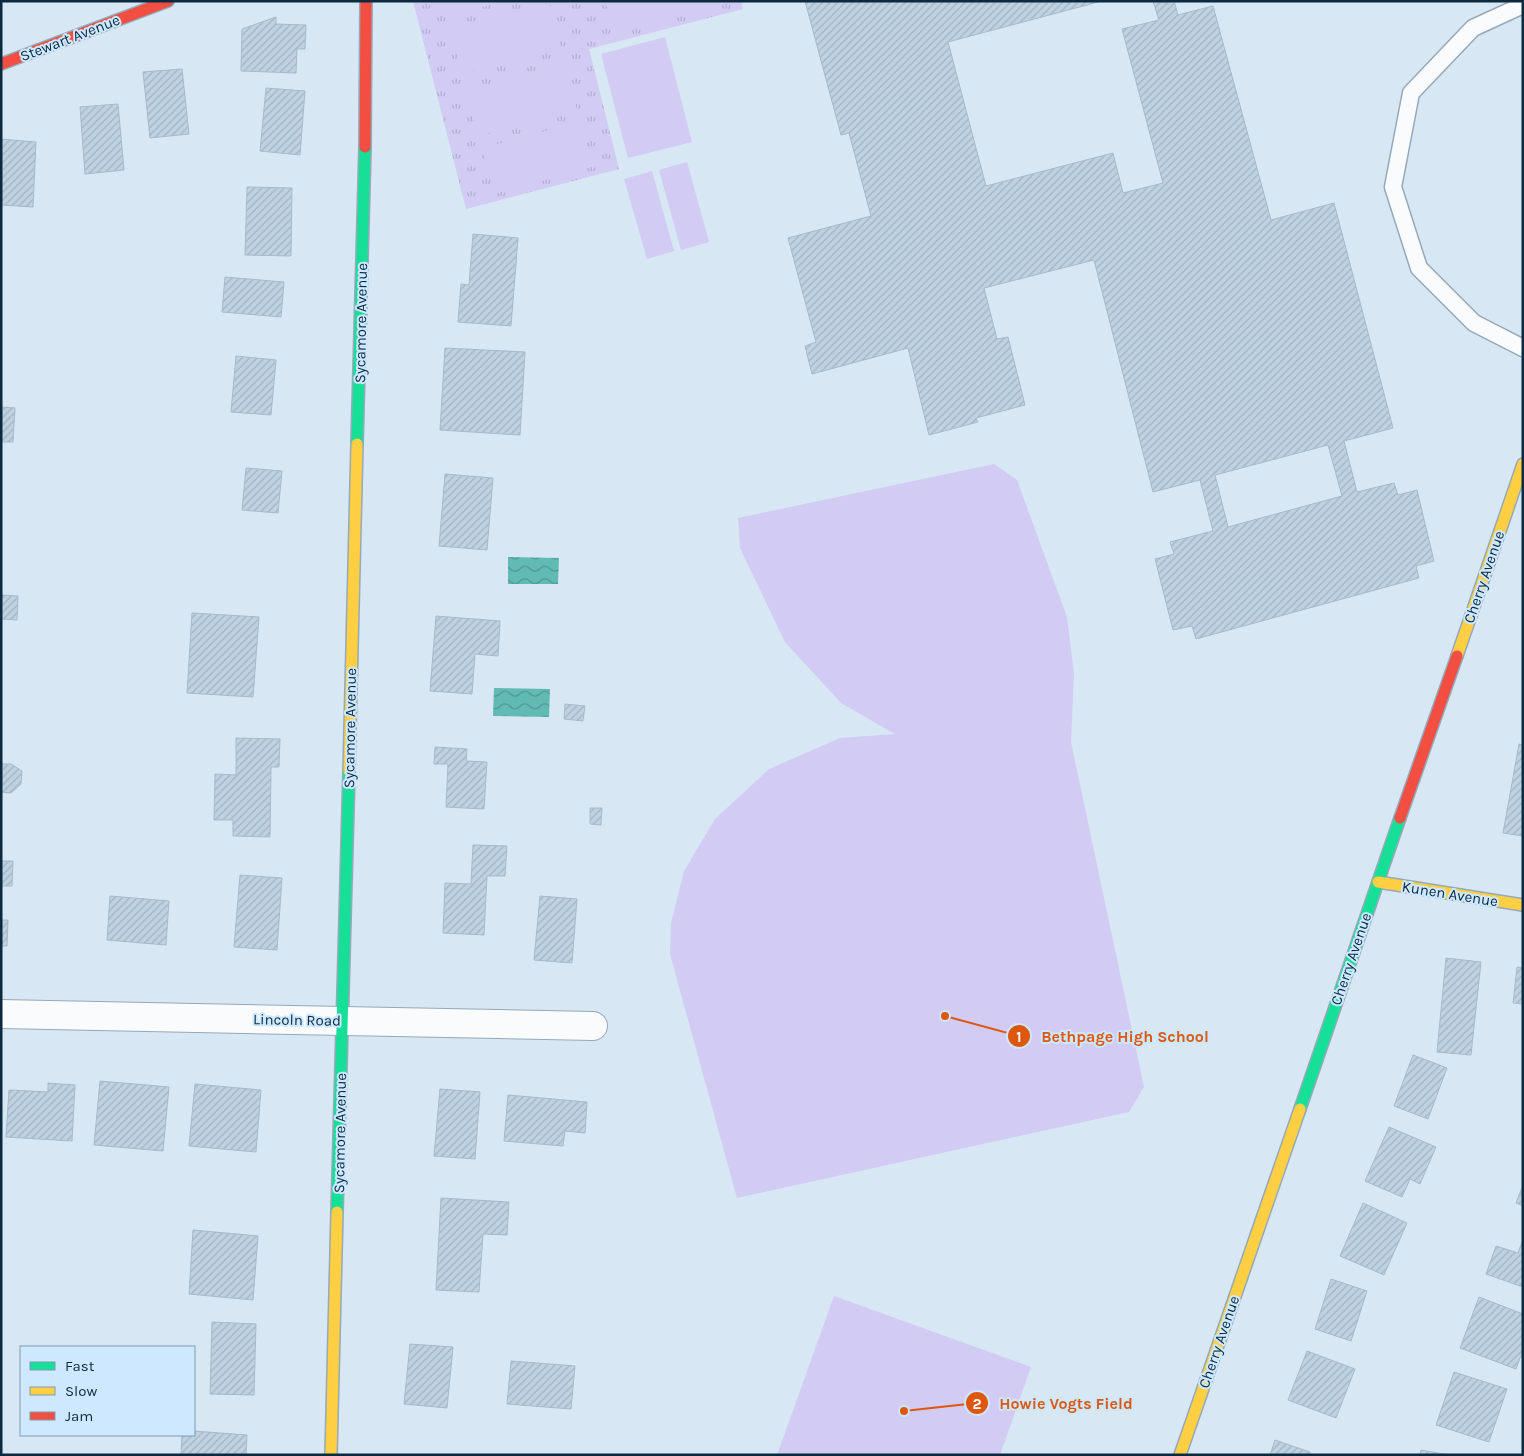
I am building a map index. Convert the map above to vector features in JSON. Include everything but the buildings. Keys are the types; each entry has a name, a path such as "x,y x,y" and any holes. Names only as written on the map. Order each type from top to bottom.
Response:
{"street":[{"name":"Stewart Avenue","path":"1,64 168,1"},
{"name":"Sycamore Avenue","path":"331,1455 365,151 366,1"},
{"name":"Cherry Avenue","path":"1180,1455 1523,464"},
{"name":"Kunen Avenue","path":"1378,882 1523,905"},
{"name":"Lincoln Road","path":"1,1014 593,1026"}],"lane":[{"path":"1523,5 1473,28 1410,93 1393,187 1419,268 1474,323 1523,348"}],"green space":[{"path":"413,1 741,1 743,9 589,49 619,169 466,209"},
{"path":"443,1 504,1 447,17"},
{"path":"605,1 711,1 713,8 614,34"},
{"path":"549,3 561,48 462,74 450,29"},
{"path":"665,37 692,142 628,158 601,54"},
{"path":"565,65 577,110 478,136 466,91"},
{"path":"580,122 592,167 494,194 482,148"},
{"path":"687,162 709,242 681,250 659,170"},
{"path":"652,171 674,251 647,259 624,179"},
{"path":"994,464 1017,480 1067,617 1074,674 1071,742 1144,1087 1129,1112 737,1198 670,954 671,923 684,871 715,819 769,769 840,738 895,734 841,703 785,642 740,548 738,518"},
{"path":"834,1296 1031,1367 1000,1455 777,1455"}],"water":[{"path":"508,557 559,558 558,584 508,584"},
{"path":"494,688 550,689 549,717 493,716"}],"traffic: fast":[{"path":"357,444 365,147"},
{"path":"337,1212 349,771"},
{"path":"1300,1109 1400,818"}],"traffic: slow":[{"path":"349,771 357,444"},
{"path":"1457,656 1523,464"},
{"path":"1378,882 1523,905"},
{"path":"1180,1455 1300,1109"},
{"path":"331,1455 337,1212"}],"traffic: jam":[{"path":"1,64 168,1"},
{"path":"365,147 366,1"},
{"path":"1400,818 1457,656"}],"place":[{"name":"Bethpage High School","path":"945,1016"},
{"name":"Howie Vogts Field","path":"904,1411"}]}
